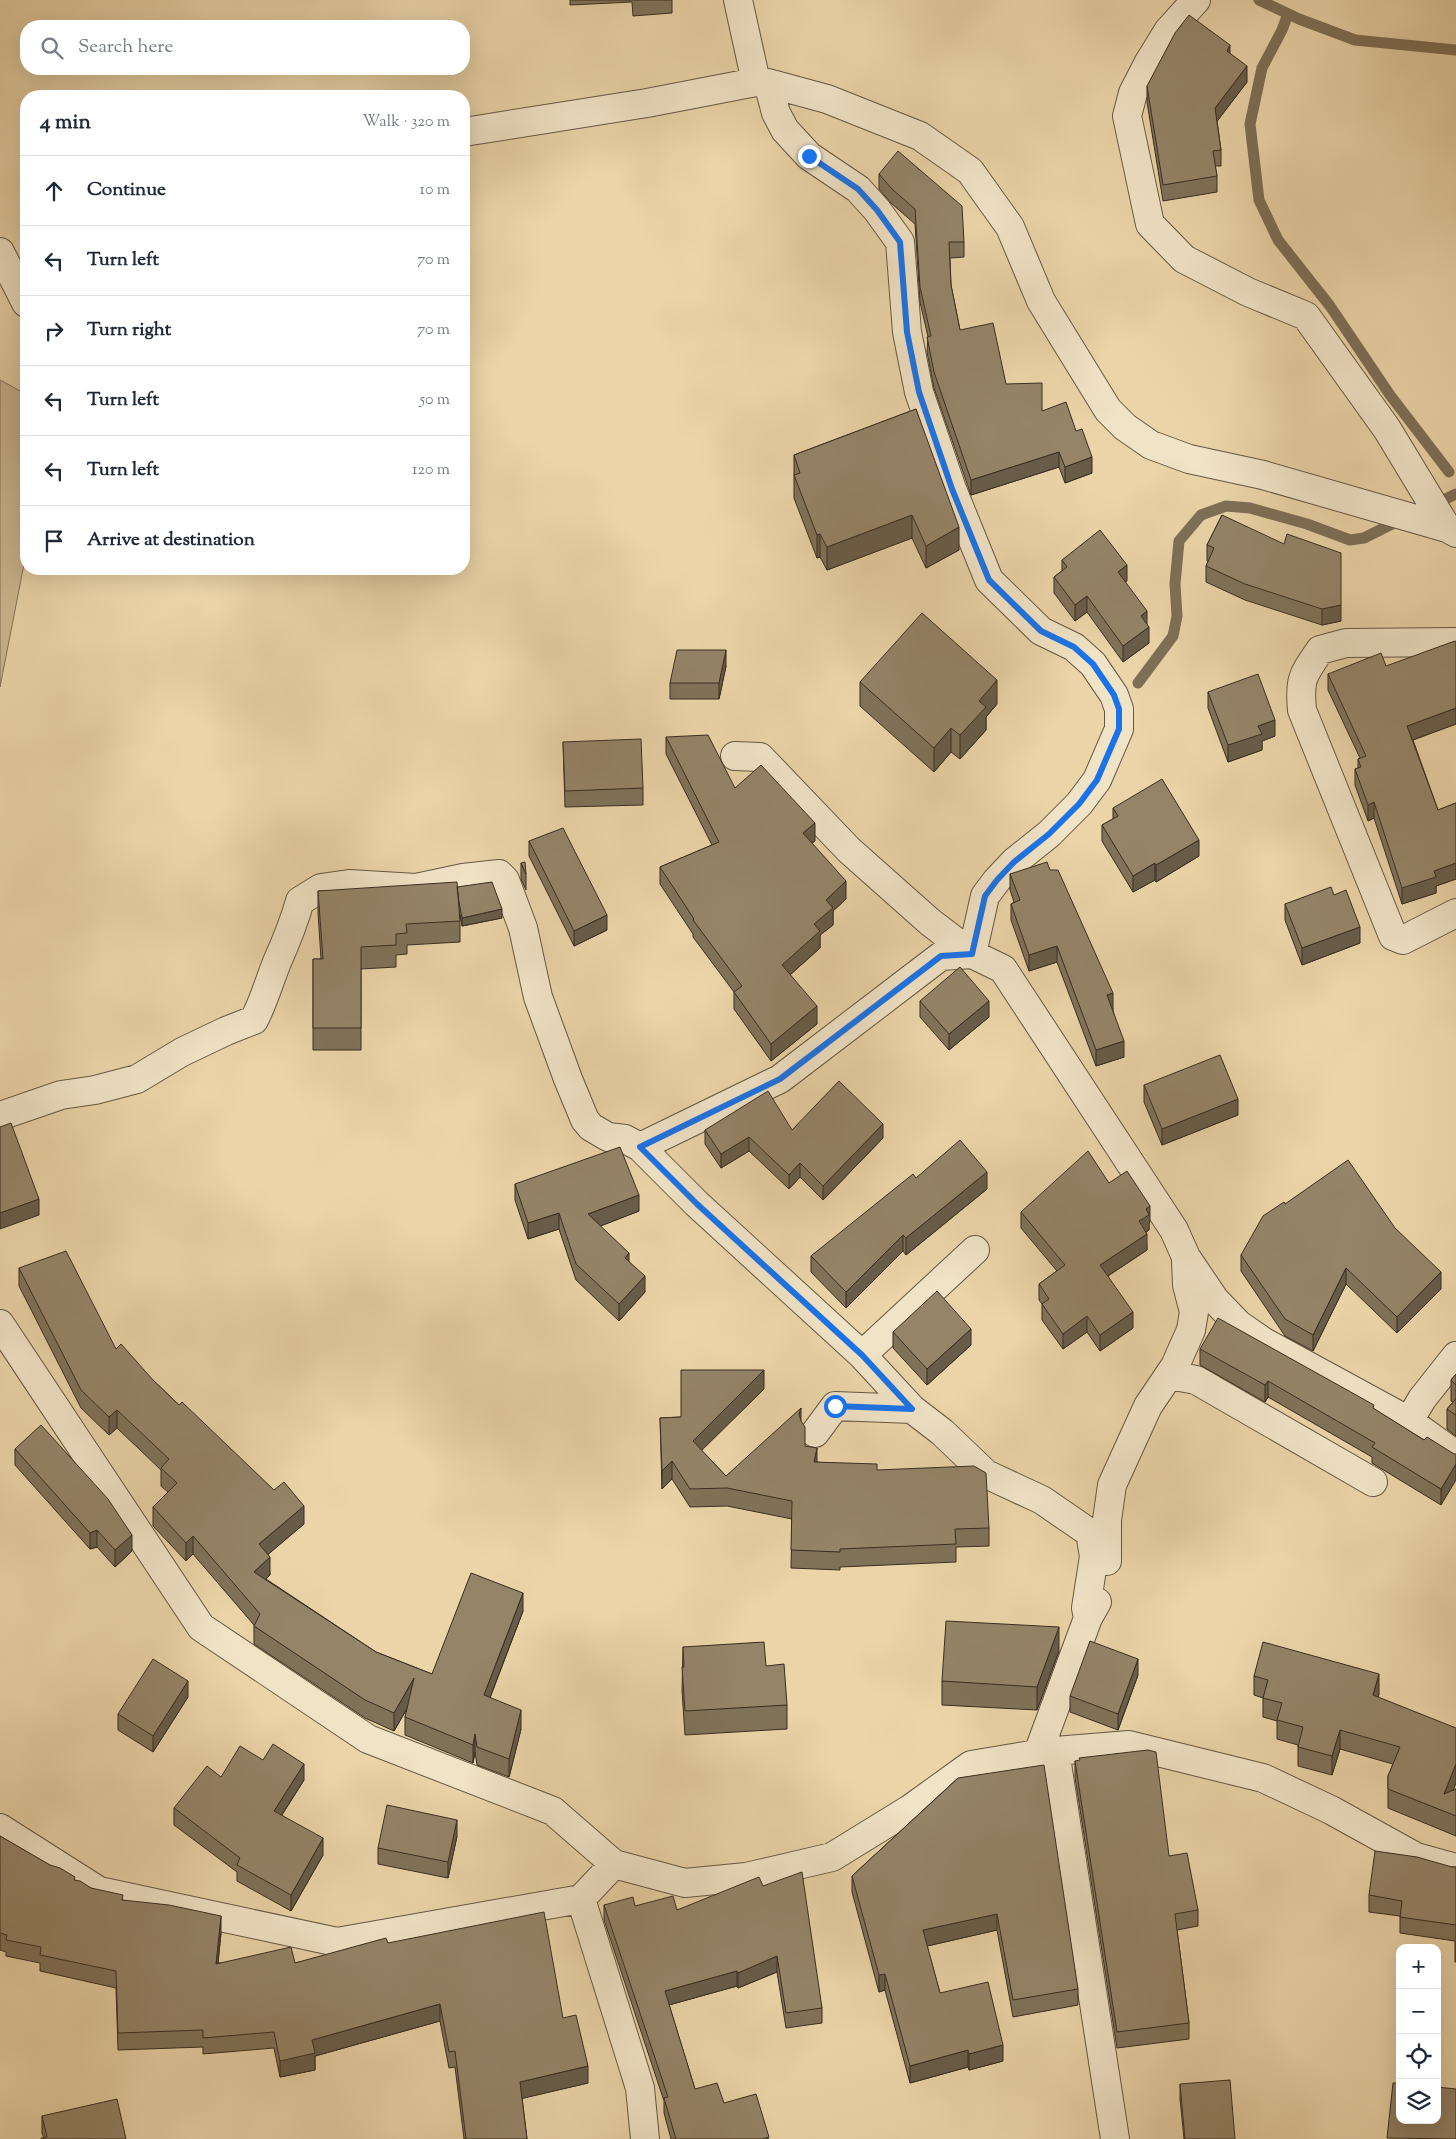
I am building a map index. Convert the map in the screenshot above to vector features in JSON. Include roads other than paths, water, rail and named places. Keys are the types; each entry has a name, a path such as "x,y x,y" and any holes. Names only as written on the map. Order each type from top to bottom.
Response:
{"street":[{"path":"738,0 762,83 785,130 809,156 858,189 877,210 900,242 907,332 919,392 952,489 989,580 1041,631 1074,647 1093,664 1114,695 1119,709 1119,729 1097,780 1079,804 1049,834 1014,862 985,896 972,954"},
{"path":"1196,0 1168,31 1149,62 1133,93 1127,116 1150,224 1184,259 1248,292 1306,316 1387,429 1451,530"},
{"path":"470,131 762,83 827,99 920,136 970,171 1010,227 1041,301 1108,410 1125,428 1151,445 1188,459 1263,475 1451,530"},
{"path":"0,252 20,291"},
{"path":"1456,642 1346,643 1320,650 1303,676 1300,689 1302,710 1393,936 1403,940 1456,913"},
{"path":"735,756 760,757 849,850 930,922 972,954 1003,969 1174,1230 1186,1257 1215,1300 1238,1324 1264,1342 1409,1420 1456,1456"},
{"path":"0,1116 61,1095 95,1090 136,1079 182,1052 254,1020 264,1000 276,964 292,929 300,901 321,888 349,884 416,888 499,874 505,880 523,928 538,997 585,1120 591,1127 608,1137 625,1140 640,1147 697,1204 862,1355 912,1409 942,1432 986,1474 1042,1500 1090,1533 1094,1556 1086,1608 1088,1618"},
{"path":"640,1147 780,1079 941,956 972,954"},
{"path":"862,1355 975,1250"},
{"path":"1115,2139 1046,1752 1088,1618 1105,1589 1108,1552 1107,1520 1112,1485 1148,1406 1175,1366 1191,1330 1194,1312 1187,1286 1186,1257"},
{"path":"0,1324 201,1627 368,1739 553,1811 614,1864 685,1883 746,1877 832,1857 910,1808 971,1765 1046,1752 1129,1745 1263,1778 1332,1810 1416,1857 1456,1868"},
{"path":"1409,1420 1422,1399 1456,1356"},
{"path":"1169,1375 1196,1380 1373,1482"},
{"path":"816,1433 835,1406 912,1409"},
{"path":"0,1828 100,1890 337,1942 580,1899 614,1864"},
{"path":"580,1899 640,2088 645,2139"}],"waterway":[{"path":"1259,0 1299,19 1355,40 1456,50"},
{"path":"1288,14 1282,30 1262,68 1250,124 1259,200 1278,240 1330,306 1390,395 1449,472"},
{"path":"1433,505 1456,494"},
{"path":"1138,683 1173,636 1177,616 1175,584 1179,541 1201,515 1226,506 1250,508 1307,524 1350,540 1364,538 1402,519"}]}
